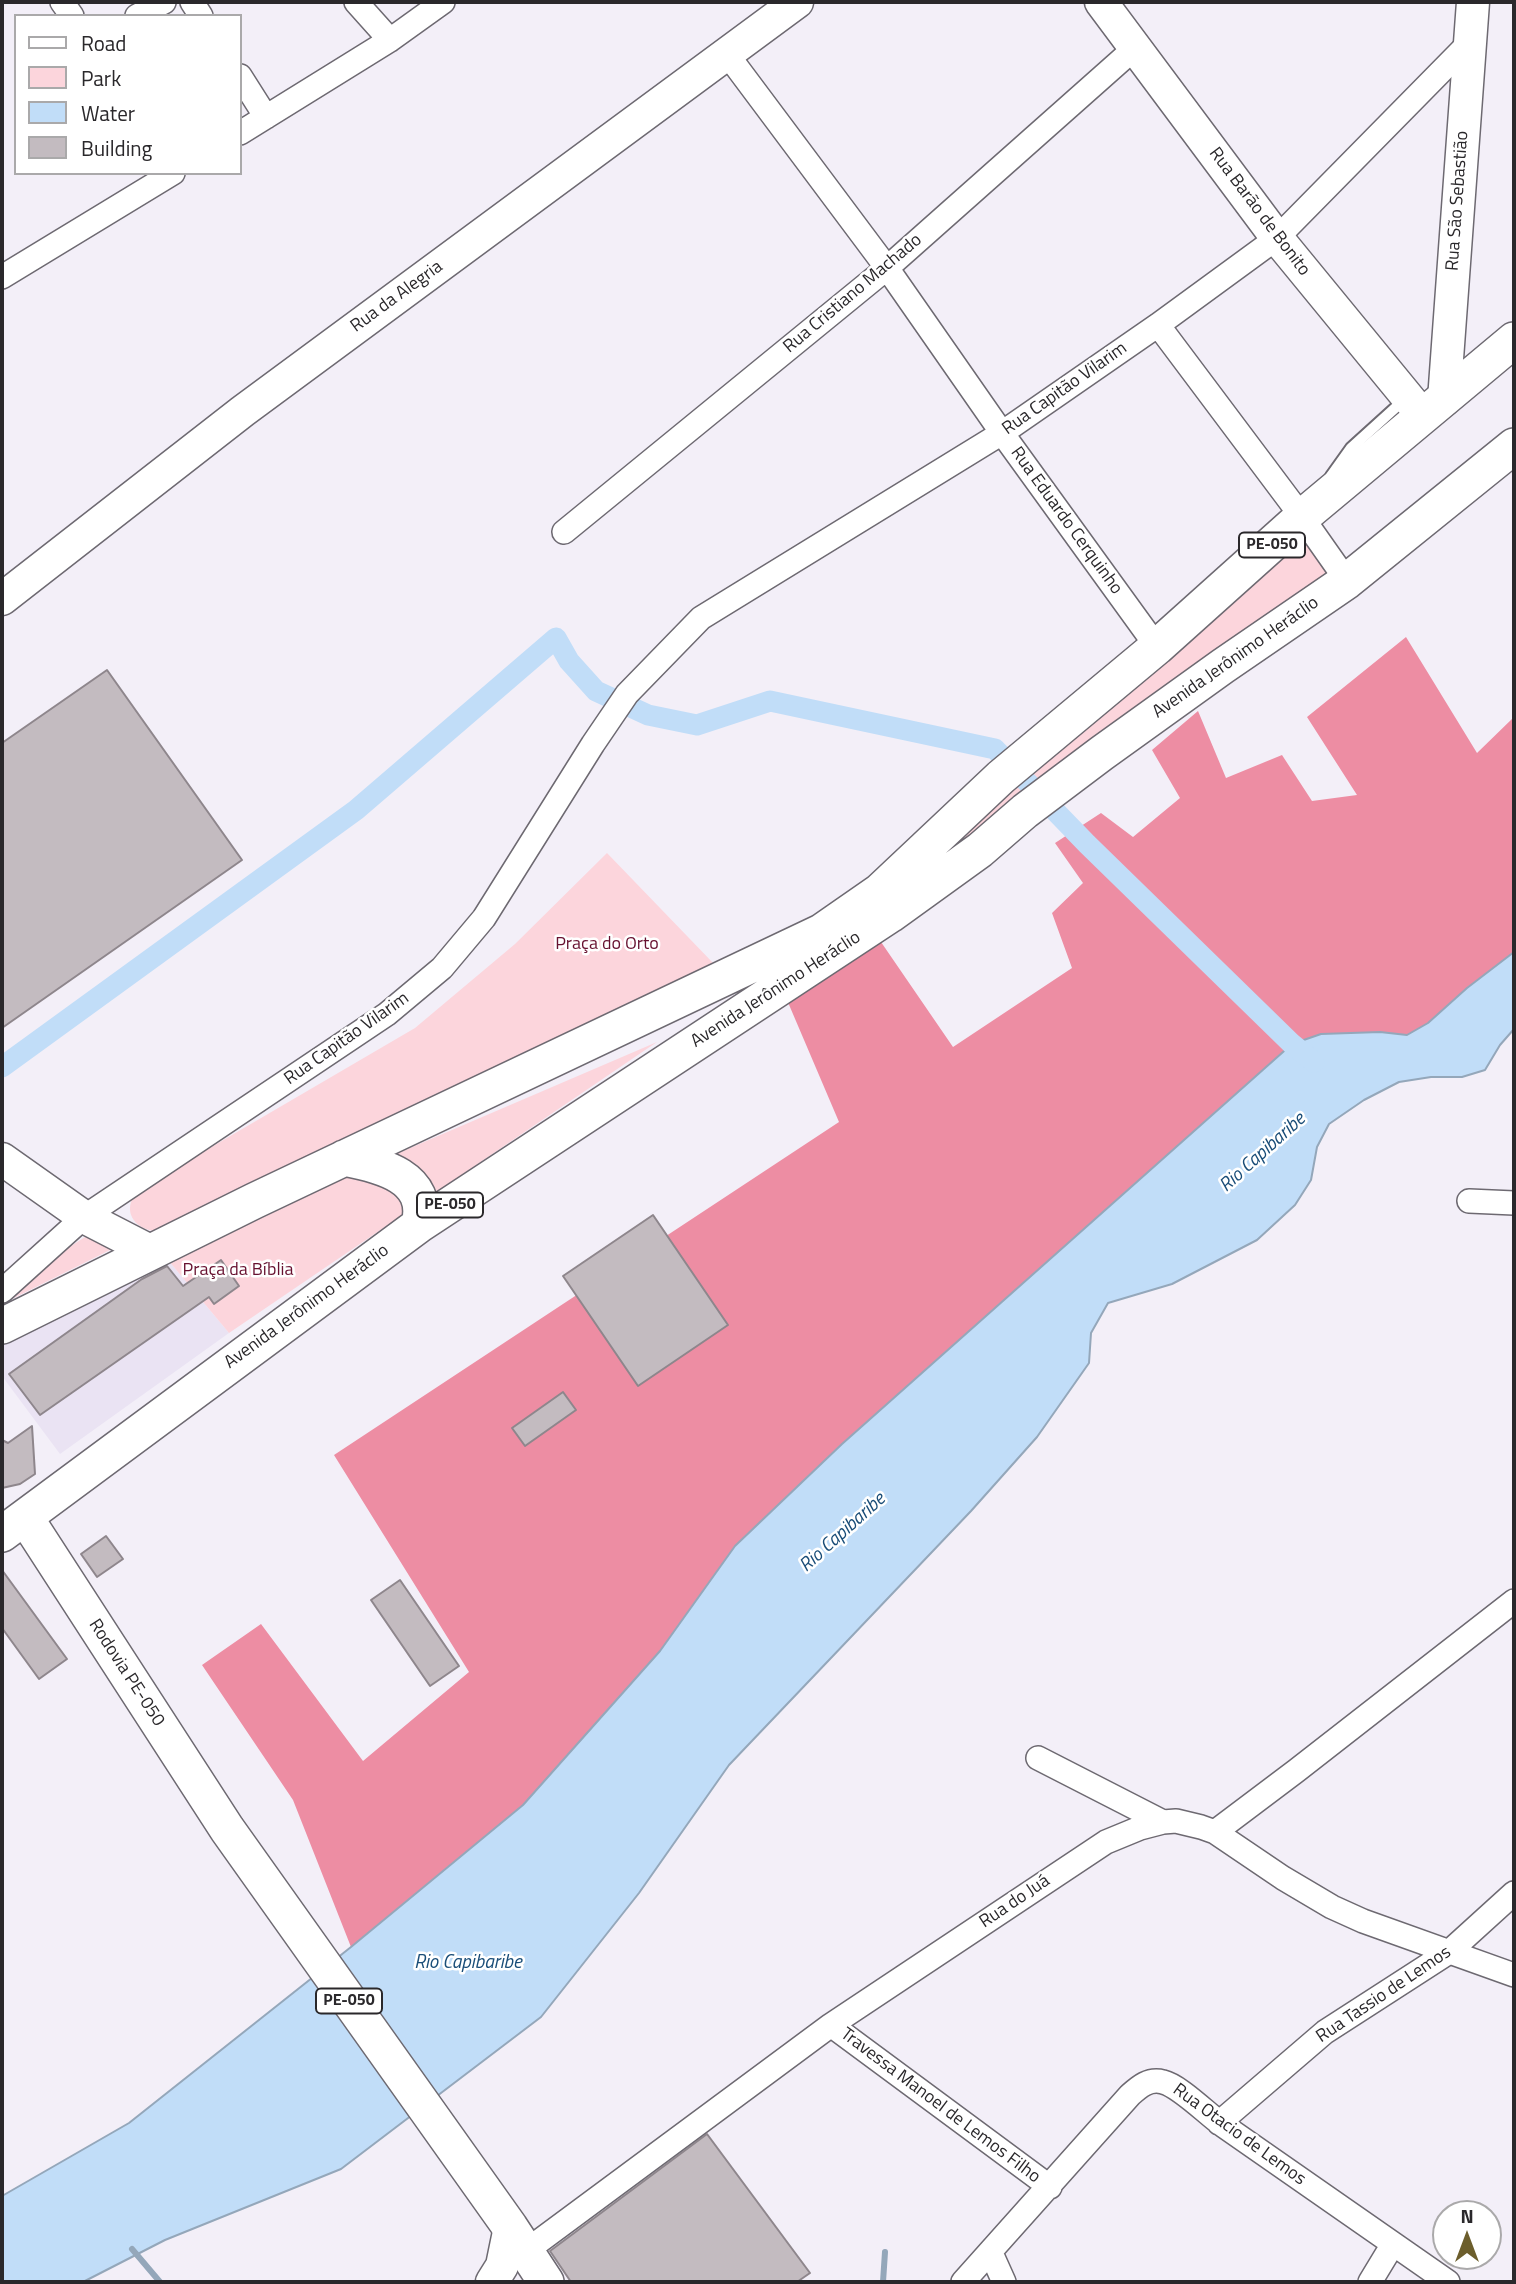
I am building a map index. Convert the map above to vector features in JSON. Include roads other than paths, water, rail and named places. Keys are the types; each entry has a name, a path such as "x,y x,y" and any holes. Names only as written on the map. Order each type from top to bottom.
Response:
{"main road":[{"name":"Avenida Jerônimo Heráclio","path":"2,1326 150,1251 821,932 880,891 1001,777 1157,647 1425,404 1514,340"},
{"name":"Avenida Jerônimo Heráclio","path":"13,1525 419,1225 890,915 980,850 1054,789 1223,666 1347,581 1514,446"},
{"path":"344,1158 366,1162 401,1176 412,1186 420,1199 422,1214 419,1225"},
{"name":"Rodovia PE-050","path":"13,1525 518,2239"},
{"name":"PE-050","path":"518,2239 547,2282"}],"street":[{"path":"141,14 164,2"},
{"path":"356,2 390,40"},
{"path":"242,132 390,40 443,2"},
{"name":"Rua Barão de Bonito","path":"1101,2 1277,238 1425,404"},
{"name":"Rua São Sebastião","path":"1425,404 1473,2"},
{"name":"Rua da Alegria","path":"2,599 243,411 727,54 787,5"},
{"name":"Rua Capitão Vilarim","path":"2,1291 84,1217 387,1014 442,968 484,918 621,703 701,618 1002,433 1158,325 1277,238 1470,42"},
{"name":"Rua Cristiano Machado","path":"564,533 887,268 1136,47"},
{"name":"Rua Eduardo Cerquinho","path":"727,54 887,268 1157,647"},
{"path":"242,79 266,117"},
{"path":"2,277 170,175"},
{"path":"1158,325 1313,508 1347,581"},
{"path":"2,1159 84,1217 150,1251"},
{"path":"1469,1201 1514,1203"},
{"path":"1215,1832 1514,1601"},
{"path":"1038,1758 1163,1822"},
{"name":"Rua do Juá","path":"518,2239 831,2025 1106,1842 1140,1828 1176,1821 1215,1832 1332,1907 1363,1921 1514,1975"},
{"name":"Rua Tassio de Lemos","path":"1219,2123 1325,2032 1449,1952 1514,1893"},
{"name":"Travessa Manoel de Lemos Filho","path":"831,2025 1050,2187"},
{"name":"Rua Otacio de Lemos","path":"963,2282 1130,2095 1147,2083 1156,2081 1168,2084 1219,2123 1448,2282"},
{"path":"492,2282 518,2239"},
{"path":"1370,2282 1393,2244"},
{"path":"991,2253 1004,2282"}],"water":[{"name":"Rio Capibaribe","path":"1514,952 1514,1029 1500,1045 1485,1070 1462,1077 1431,1077 1399,1082 1364,1100 1329,1124 1317,1147 1311,1180 1295,1205 1257,1240 1172,1284 1108,1303 1091,1333 1089,1363 1037,1437 971,1511 729,1765 639,1893 541,2017 341,2169 165,2240 83,2282 2,2282 2,2196 129,2123 351,1947 523,1805 660,1651 735,1546 842,1444 1292,1044 1321,1034 1380,1032 1407,1035 1428,1023 1467,988"}],"waterway":[{"path":"2,1067 356,810 556,638 569,661 596,691 648,715 697,725 770,701 995,749 1087,844 1292,1044 1314,1062"},
{"path":"132,2249 160,2282"},
{"path":"883,2282 885,2252"}],"park label":[{"name":"Praça do Orto","path":"607,945"},
{"name":"Praça da Bíblia","path":"238,1271"}]}
